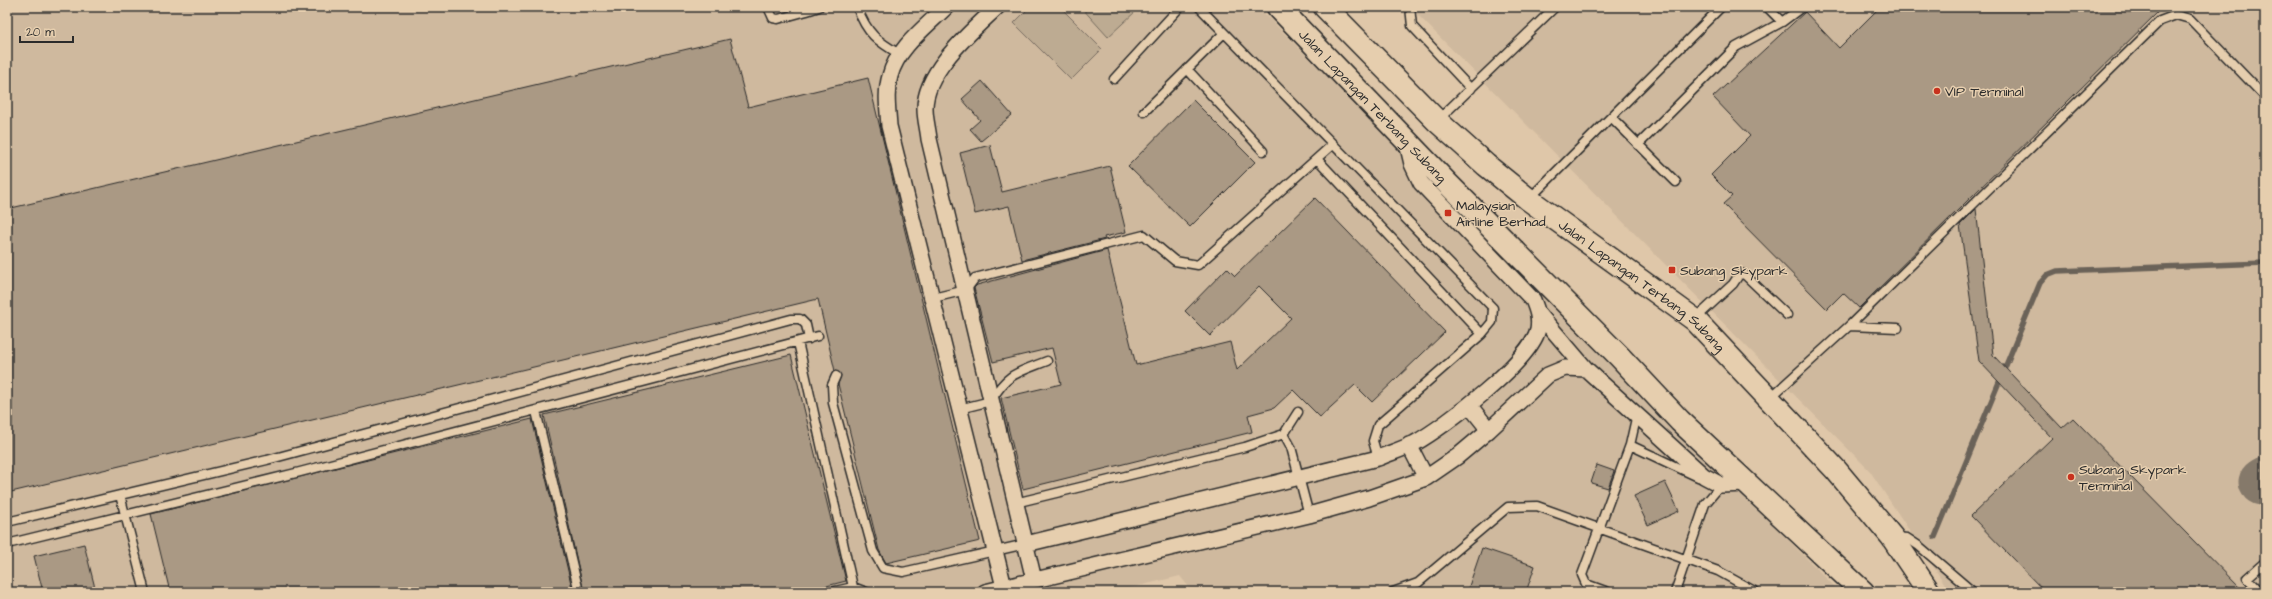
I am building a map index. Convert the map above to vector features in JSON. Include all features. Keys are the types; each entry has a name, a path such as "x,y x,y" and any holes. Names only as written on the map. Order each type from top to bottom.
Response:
{"main road":[{"name":"Jalan Lapangan Terbang Subang","path":"1278,7 1407,142 1619,356 1680,421 1862,592"},
{"name":"Jalan Lapangan Terbang Subang","path":"1325,7 1437,122 1528,199 1695,320 1836,470 1892,537 1929,592"}],"street":[{"path":"946,7 905,48 890,76 887,96 889,126 1004,587"},
{"path":"997,7 952,52 933,78 925,107 929,139 1034,580"},
{"path":"1407,142 1412,164 1421,183 1533,300 1539,314 1586,369 1637,414 1678,454 1719,488 1747,484"},
{"path":"1026,544 1378,458 1409,445 1469,405 1526,351 1538,330 1539,314"},
{"path":"985,592 1309,515 1369,498 1426,478 1458,456 1489,430 1548,375 1565,368 1586,369"},
{"path":"1469,405 1489,430"},
{"path":"1409,445 1426,478"}],"lane":[{"path":"768,7 773,18 778,19 806,9 819,7"},
{"path":"858,7 865,26 872,36 901,55"},
{"path":"1114,79 1180,7"},
{"path":"1199,7 1493,308 1492,322 1482,334 1378,425 1373,441 1378,458"},
{"path":"1410,7 1412,26 1471,89"},
{"path":"1437,122 1555,7"},
{"path":"1528,199 1721,7"},
{"path":"1767,7 1782,22"},
{"path":"1638,144 1736,47 1782,22 1802,7"},
{"path":"1769,398 1849,326 2160,21 2176,15 2190,19 2265,97"},
{"path":"1144,112 1224,33"},
{"path":"1187,69 1263,151"},
{"path":"1610,118 1676,182"},
{"path":"933,298 966,290 975,278 1144,235 1175,261 1198,265 1333,144"},
{"path":"1317,159 1482,334"},
{"path":"1695,320 1733,284 1739,275 1744,274 1787,315"},
{"path":"7,522 267,460 791,319 800,319 806,325 810,339"},
{"path":"1849,326 1898,328"},
{"path":"7,544 300,472 818,336"},
{"path":"798,342 853,587"},
{"path":"959,409 991,401 999,388 1010,376 1047,361"},
{"path":"836,376 832,385 834,403 873,551 883,568 903,572 1026,544"},
{"path":"536,411 579,592"},
{"path":"1015,503 1245,447 1284,434 1298,412"},
{"path":"1608,592 1586,584 1582,575 1630,445 1637,414"},
{"path":"1284,434 1291,447 1309,515"},
{"path":"1630,445 1694,474 1719,488 1705,504 1675,592"},
{"path":"120,496 145,592"},
{"path":"1392,592 1418,583 1508,507 1537,506 1718,571 1756,592"},
{"path":"1892,537 1906,538 1920,546 1973,592"},
{"path":"2261,592 2247,578 2265,562"},
{"path":"831,592 853,587 866,592"}],"shaded area":[{"path":"7,7 1258,7 1840,592 1193,592 1180,576 1113,592 7,592"},
{"path":"1030,7 1060,7 1102,49 1071,80 1014,23"},
{"path":"1081,7 1132,7 1136,11 1108,37"},
{"path":"1410,7 2265,7 2265,592 1950,592 1870,471"}],"building":[{"name":"VIP Terminal","path":"1880,7 2163,7 1859,308 1843,293 1827,309 1723,204 1732,196 1711,175 1750,136 1713,97 1805,12 1839,48"},
{"path":"730,39 748,107 868,78 980,541 886,563 879,550 838,384 841,375 835,371 818,299 7,493 7,209"},
{"path":"982,81 1012,115 981,141 970,129 980,120 962,99"},
{"path":"1193,100 1255,162 1190,227 1128,166"},
{"path":"990,145 1002,192 1110,166 1126,232 1104,237 1105,239 1022,260 1009,206 975,214 960,153"},
{"path":"1315,198 1445,332 1372,402 1355,385 1320,417 1293,390 1274,408 1248,415 1252,432 1023,489 1001,398 1061,384 1052,348 993,362 974,288 977,285 1107,250 1136,365 1230,342 1237,370 1291,318 1259,286 1210,336 1185,311 1227,268 1235,276"},
{"name":"Subang Skypark Terminal","path":"1976,209 1993,355 2062,428 2073,418 2244,592 2045,592 1971,516 2052,438 1979,361 1960,225"},
{"path":"791,355 846,581 803,592 584,592 544,415"},
{"path":"532,419 573,592 170,592 151,514"},
{"path":"1597,465 1614,471 1608,488 1591,483"},
{"path":"1665,482 1679,511 1648,525 1634,496"},
{"path":"84,544 96,592 43,592 34,556"},
{"path":"1482,548 1535,566 1526,592 1467,592"}],"waterway":[{"path":"1935,537 2040,283 2047,275 2057,271 2265,263"}],"place":[{"name":"VIP Terminal","path":"1937,91"},
{"name":"Malaysian Airline Berhad","path":"1448,213"},
{"name":"Subang Skypark","path":"1672,270"},
{"name":"Subang Skypark Terminal","path":"2071,477"}]}
